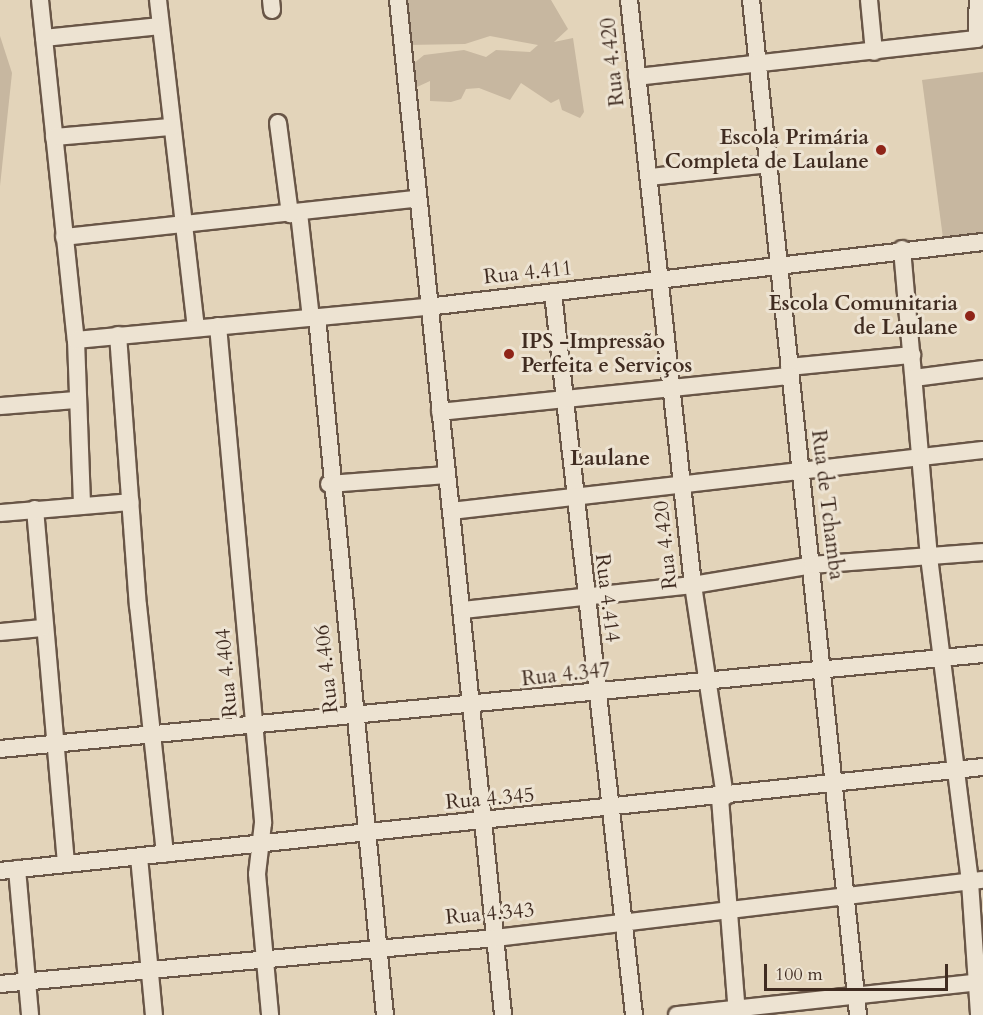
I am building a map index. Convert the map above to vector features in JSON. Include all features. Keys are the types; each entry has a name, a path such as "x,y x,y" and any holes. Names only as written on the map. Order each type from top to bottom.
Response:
{"street":[{"path":"40,0 76,340 82,506"},
{"path":"158,0 181,224 196,327"},
{"path":"398,0 427,308 463,610 470,706 503,1015"},
{"name":"Rua 4.420","path":"629,0 664,281 671,388 693,585 722,797 732,910 737,1012"},
{"name":"Rua de Tchamba","path":"751,0 783,262 797,469 825,670 858,1015"},
{"path":"869,0 874,52"},
{"path":"637,77 874,52 981,36 978,0"},
{"path":"44,38 160,26"},
{"name":"Rua 4.406","path":"278,123 314,318 329,484 380,946 385,1015"},
{"path":"54,137 171,127"},
{"path":"650,177 770,164"},
{"path":"64,237 416,199"},
{"name":"Rua 4.411","path":"76,340 196,327 427,308 664,281 783,262 983,242"},
{"path":"902,249 923,456 929,557 941,659 976,881 979,1015"},
{"name":"Rua 4.414","path":"553,293 572,496 609,810 625,923 634,1015"},
{"name":"Rua 4.404","path":"218,326 254,721 262,843 257,857 263,957 270,1015"},
{"path":"118,335 131,502 165,854"},
{"path":"440,412 671,388 912,355"},
{"path":"914,378 983,369"},
{"path":"0,406 77,400"},
{"path":"451,511 682,485 797,469 983,450"},
{"path":"329,484 447,475"},
{"path":"0,513 131,502"},
{"path":"35,509 42,628 66,864"},
{"path":"463,610 693,585 812,565 983,552"},
{"path":"0,632 42,628"},
{"name":"Rua 4.347","path":"53,742 441,704 470,706 597,694 983,654"},
{"path":"0,749 53,742"},
{"name":"Rua 4.345","path":"0,871 609,810 983,767"},
{"path":"139,857 154,1015"},
{"path":"17,869 29,981 30,1015"},
{"name":"Rua 4.343","path":"0,984 380,946 495,938 848,894 976,881"},
{"path":"677,1015 737,1012 856,992 979,982"}],"shaded area":[{"path":"403,0 551,0 568,29 554,42 573,38 584,112 580,118 562,110 559,99 551,103 521,83 510,100 479,88 466,89 461,99 451,102 430,101 430,81 417,87 410,78 413,64 424,55 464,50 486,57 496,50 530,52 538,45 490,36 465,44 407,45"},
{"path":"0,36 12,73 0,186"},
{"path":"983,72 983,232 943,238 922,80"}],"place":[{"name":"Escola Primária Completa de Laulane","path":"881,150"},
{"name":"Escola Comunitaria de Laulane","path":"970,316"},
{"name":"IPS -Impressão Perfeita e Serviços","path":"509,354"}],"district":[{"name":"Laulane","path":"610,459"}]}
